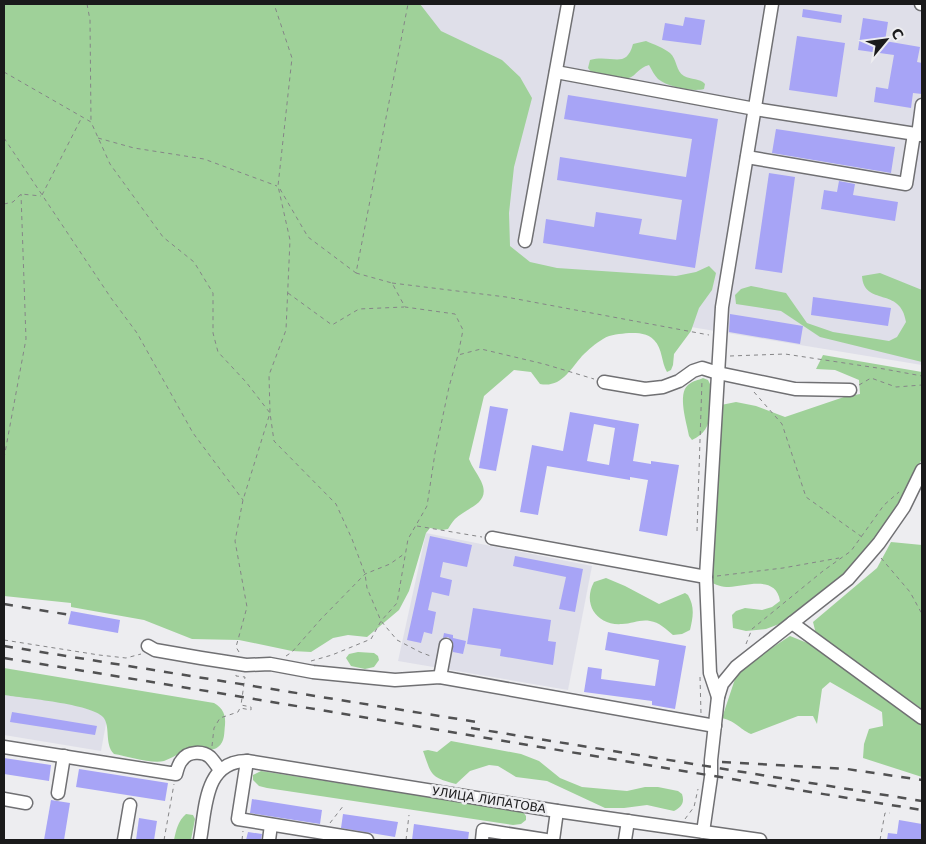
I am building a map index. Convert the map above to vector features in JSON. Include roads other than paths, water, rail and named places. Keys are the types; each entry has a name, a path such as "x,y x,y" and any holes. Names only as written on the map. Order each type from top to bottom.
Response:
{"street":[{"path":"526,241 568,4"},
{"path":"718,697 710,674 706,577 722,307 772,4"},
{"path":"556,72 755,109 918,135"},
{"path":"747,157 906,184 918,135 922,105"},
{"path":"604,382 645,389 663,387 679,381 693,371 702,368 795,389 850,390"},
{"path":"707,835 715,726 718,697 722,684 738,666 848,579 874,549 904,507 922,470"},
{"path":"492,538 706,577"},
{"path":"792,623 922,718"},
{"path":"440,677 446,645"},
{"path":"151,648 246,665 270,664 313,672 394,680 440,677 715,726"},
{"path":"4,747 176,774 181,760 193,753 202,753 210,757 220,770 212,780 200,840"},
{"path":"58,793 64,756"},
{"path":"247,761 238,820 322,833 337,838 367,840"},
{"name":"УЛИЦА ЛИПАТОВА","path":"220,770 232,763 247,761 707,835 760,840"},
{"path":"4,798 26,803"},
{"path":"124,840 130,804"},
{"path":"553,840 558,811"},
{"path":"625,840 628,821"},
{"path":"269,840 271,825"},
{"path":"482,840 483,830 546,840"}],"railway":[{"path":"4,604 70,615"},
{"path":"4,646 483,723"},
{"path":"4,658 922,810"},
{"path":"471,728 922,801"},
{"path":"722,762 847,769 922,780"}]}
